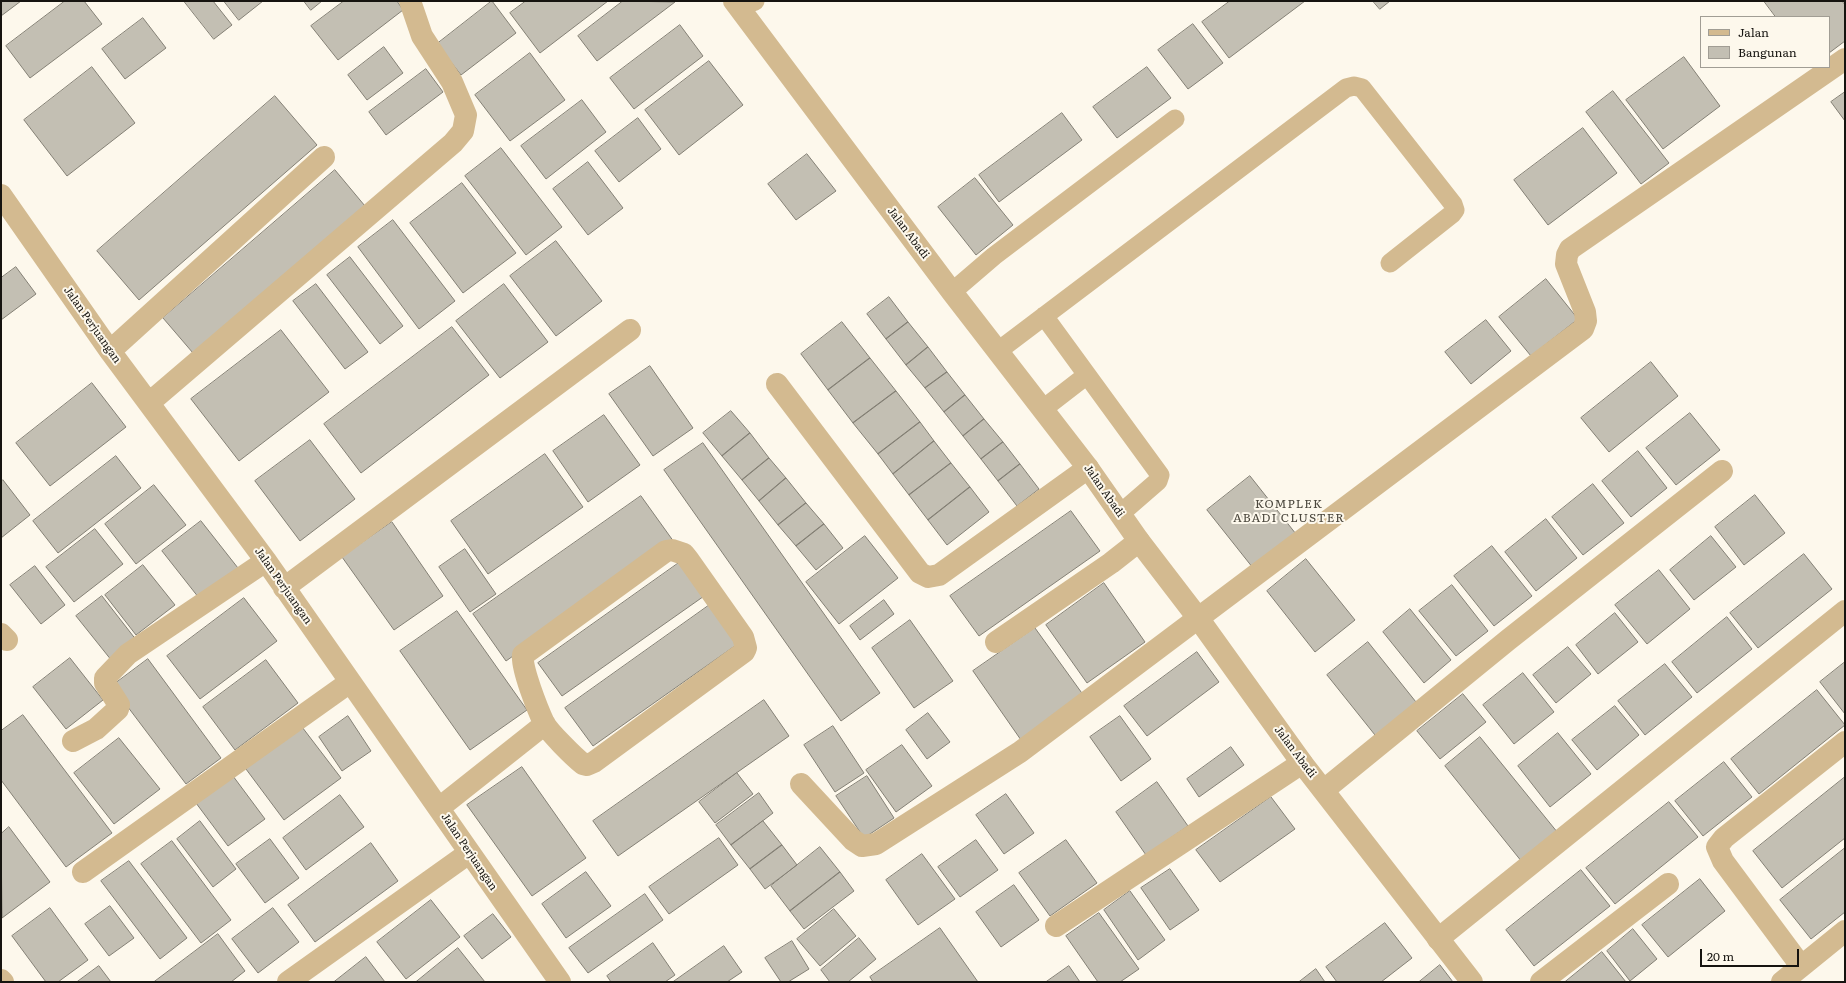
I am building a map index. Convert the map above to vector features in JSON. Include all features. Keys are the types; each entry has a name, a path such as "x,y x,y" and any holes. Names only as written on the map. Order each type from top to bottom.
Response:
{"street":[{"path":"149,403 453,143 463,131 466,115 452,82 422,36 410,1"},
{"name":"Jalan Abadi","path":"743,3 952,292 1088,468 1302,763 1472,982"},
{"path":"801,784 853,840 862,846 876,844 1020,752 1583,329 1586,321 1585,312 1566,264 1570,249 1845,59"},
{"path":"110,351 324,157"},
{"name":"Jalan Perjuangan","path":"1,195 110,351 266,561 560,982"},
{"path":"284,588 630,330"},
{"path":"777,384 920,573 928,577 939,575 1088,468"},
{"path":"1324,790 1508,640 1722,471"},
{"path":"996,642 1111,563 1139,540"},
{"path":"672,550 684,554 743,637 746,648 744,652 591,764 583,764 579,761 545,724 525,672 522,661 523,655 666,552 672,550"},
{"path":"73,741 96,729 118,709 119,705 104,678 125,657 266,561"},
{"path":"1438,940 1845,611"},
{"path":"83,872 350,682"},
{"path":"439,808 545,724"},
{"path":"1801,966 1723,861 1717,846 1724,838 1845,742"},
{"path":"1056,926 1302,763"},
{"path":"288,982 469,853"},
{"path":"1541,982 1668,884"},
{"path":"1782,982 1845,931"}],"lane":[{"path":"998,351 1346,88 1354,86 1362,88 1453,204 1455,210 1452,214 1390,262"},
{"path":"952,292 994,256 1175,119"},
{"path":"1044,316 1160,475 1158,481 1120,514"},
{"path":"1043,409 1087,375"}],"building":[{"path":"1,1 21,1 1,16"},
{"path":"65,1 84,1 102,24 30,78 6,46"},
{"path":"184,1 213,1 232,25 214,39"},
{"path":"224,1 263,1 239,20"},
{"path":"304,1 322,1 311,10"},
{"path":"344,1 397,1 403,10 338,60 311,26"},
{"path":"492,1 516,33 461,75 437,44"},
{"path":"526,1 608,1 540,53 510,13"},
{"path":"623,1 675,2 597,61 578,36"},
{"path":"1230,1 1305,1 1229,58 1202,22"},
{"path":"1373,1 1390,1 1380,9"},
{"path":"1764,1 1842,1 1845,5 1845,41 1830,52 1830,16 1775,16"},
{"path":"143,18 166,48 125,79 102,49"},
{"path":"1193,24 1223,63 1188,89 1158,50"},
{"path":"680,25 703,56 634,109 610,78"},
{"path":"384,47 403,73 367,100 348,75"},
{"path":"530,53 565,100 510,141 475,95"},
{"path":"1684,57 1720,106 1663,149 1626,100"},
{"path":"709,61 743,105 679,155 645,110"},
{"path":"92,67 135,123 67,176 24,120"},
{"path":"1147,67 1171,98 1117,138 1093,107"},
{"path":"426,69 443,92 386,135 369,112"},
{"path":"1613,91 1669,163 1641,184 1586,112"},
{"path":"1845,92 1845,121 1831,102"},
{"path":"275,96 317,145 139,300 97,251"},
{"path":"582,100 606,132 546,179 521,146"},
{"path":"1062,113 1082,140 999,202 979,175"},
{"path":"638,118 661,149 619,182 595,151"},
{"path":"1583,128 1617,173 1548,225 1514,180"},
{"path":"501,148 562,227 526,255 465,176"},
{"path":"807,154 836,191 796,220 768,184"},
{"path":"588,162 623,208 588,235 553,189"},
{"path":"335,170 365,206 193,353 163,318"},
{"path":"975,178 1013,225 976,255 938,207"},
{"path":"462,183 516,253 463,293 410,223"},
{"path":"393,220 455,301 419,329 358,247"},
{"path":"556,241 602,301 556,336 510,276"},
{"path":"350,257 403,326 380,344 327,275"},
{"path":"16,267 36,294 1,320 1,278"},
{"path":"1546,279 1578,319 1531,356 1499,317"},
{"path":"316,284 368,352 345,369 293,301"},
{"path":"504,284 548,342 500,378 456,321"},
{"path":"889,297 908,322 886,339 867,314"},
{"path":"1486,320 1511,351 1471,384 1445,352"},
{"path":"842,322 870,358 828,390 801,354"},
{"path":"908,322 928,347 906,365 886,339"},
{"path":"452,327 489,375 361,473 324,424"},
{"path":"281,330 329,392 239,461 191,399"},
{"path":"928,347 947,372 925,388 906,365"},
{"path":"870,358 896,391 853,423 828,390"},
{"path":"1651,362 1678,396 1609,452 1581,418"},
{"path":"650,366 693,428 653,456 609,394"},
{"path":"947,372 965,395 944,412 925,388"},
{"path":"92,383 126,427 50,486 16,443"},
{"path":"896,391 920,422 878,454 853,423"},
{"path":"965,395 984,419 963,436 944,412"},
{"path":"731,411 750,433 722,456 703,433"},
{"path":"1690,413 1720,450 1676,485 1646,448"},
{"path":"604,415 640,465 588,502 553,451"},
{"path":"984,419 1003,442 981,459 963,436"},
{"path":"920,422 934,441 893,474 878,454"},
{"path":"750,433 769,458 742,480 722,456"},
{"path":"310,440 355,499 300,541 255,481"},
{"path":"934,441 951,463 909,495 893,474"},
{"path":"1003,442 1020,464 998,481 981,459"},
{"path":"703,443 880,693 841,721 664,470"},
{"path":"1638,451 1667,488 1631,517 1602,481"},
{"path":"545,454 583,507 488,574 451,521"},
{"path":"116,456 141,488 58,553 33,521"},
{"path":"769,458 786,478 759,501 742,480"},
{"path":"951,463 970,487 928,520 909,495"},
{"path":"1020,464 1039,489 1017,506 998,481"},
{"path":"1250,476 1296,534 1253,568 1207,510"},
{"path":"786,478 806,503 778,525 759,501"},
{"path":"3,480 30,515 1,538 1,482"},
{"path":"1593,484 1624,523 1583,555 1552,517"},
{"path":"154,485 186,525 136,564 105,524"},
{"path":"970,487 989,512 947,545 928,520"},
{"path":"1755,495 1785,533 1744,565 1715,527"},
{"path":"641,496 674,542 506,661 473,614"},
{"path":"806,503 824,524 796,546 778,525"},
{"path":"1071,511 1100,551 979,636 950,596"},
{"path":"1546,519 1577,558 1536,591 1505,552"},
{"path":"201,521 238,568 199,598 162,551"},
{"path":"392,522 443,596 394,630 342,557"},
{"path":"824,524 843,548 816,570 796,546"},
{"path":"95,529 123,564 74,602 46,567"},
{"path":"865,536 898,578 839,624 806,582"},
{"path":"1711,536 1736,567 1694,600 1670,570"},
{"path":"1492,546 1532,596 1494,626 1454,576"},
{"path":"465,549 496,594 470,612 439,567"},
{"path":"1804,554 1832,589 1758,648 1730,613"},
{"path":"1306,559 1355,620 1315,652 1267,591"},
{"path":"683,560 707,594 562,696 538,663"},
{"path":"143,565 175,605 136,635 105,595"},
{"path":"35,566 65,605 41,624 10,585"},
{"path":"1659,570 1690,609 1647,644 1615,605"},
{"path":"1104,583 1145,642 1087,683 1046,625"},
{"path":"1452,585 1488,631 1456,656 1419,611"},
{"path":"102,596 137,641 112,661 76,616"},
{"path":"244,598 277,641 200,699 167,656"},
{"path":"884,600 894,614 860,640 850,626"},
{"path":"711,604 739,643 593,746 565,708"},
{"path":"1410,609 1451,660 1424,683 1383,632"},
{"path":"457,611 527,710 470,750 400,651"},
{"path":"1615,613 1638,642 1598,674 1576,645"},
{"path":"1727,617 1752,649 1697,693 1672,662"},
{"path":"910,620 953,681 914,708 872,648"},
{"path":"1035,628 1084,696 1021,740 973,671"},
{"path":"1368,642 1420,707 1379,740 1327,675"},
{"path":"1568,647 1591,674 1556,703 1533,675"},
{"path":"1197,652 1219,682 1147,736 1124,706"},
{"path":"70,658 103,700 66,729 33,687"},
{"path":"148,659 221,758 186,784 112,686"},
{"path":"266,660 298,703 235,750 203,707"},
{"path":"1845,662 1845,714 1820,682"},
{"path":"1665,664 1692,697 1645,735 1618,701"},
{"path":"1523,673 1554,712 1514,744 1483,705"},
{"path":"1817,690 1845,725 1759,794 1731,759"},
{"path":"1463,694 1486,722 1440,759 1417,731"},
{"path":"764,700 789,736 618,856 593,821"},
{"path":"1615,706 1639,735 1597,770 1572,740"},
{"path":"928,713 950,742 927,759 906,730"},
{"path":"23,715 112,833 66,867 1,780 1,731"},
{"path":"348,716 371,751 342,771 319,737"},
{"path":"1120,716 1151,759 1121,781 1090,737"},
{"path":"299,723 341,778 284,820 243,765"},
{"path":"833,726 864,773 835,792 804,745"},
{"path":"1558,733 1591,774 1550,807 1518,766"},
{"path":"1480,737 1558,833 1522,862 1445,766"},
{"path":"119,738 160,789 114,824 74,773"},
{"path":"902,745 932,786 896,812 866,770"},
{"path":"1231,747 1244,765 1199,797 1187,779"},
{"path":"1724,762 1752,797 1703,836 1675,801"},
{"path":"522,767 586,858 532,896 467,805"},
{"path":"737,773 753,794 715,823 699,802"},
{"path":"233,776 265,819 228,846 196,803"},
{"path":"867,776 894,818 864,838 836,796"},
{"path":"1845,777 1845,838 1782,888 1753,851"},
{"path":"1157,782 1188,826 1146,855 1116,812"},
{"path":"759,793 773,813 731,845 716,825"},
{"path":"1006,794 1034,833 1004,854 976,815"},
{"path":"340,795 364,827 306,870 283,838"},
{"path":"1271,797 1295,829 1220,882 1196,850"},
{"path":"1669,802 1698,837 1615,904 1586,868"},
{"path":"200,821 236,869 213,887 177,839"},
{"path":"763,821 782,845 750,869 731,845"},
{"path":"9,827 50,882 2,918 1,834"},
{"path":"719,838 738,865 669,914 649,887"},
{"path":"270,839 299,878 265,903 236,864"},
{"path":"976,840 998,870 960,897 938,867"},
{"path":"1066,840 1097,883 1050,916 1019,873"},
{"path":"172,841 231,920 201,943 141,864"},
{"path":"371,843 398,881 315,942 288,905"},
{"path":"782,845 797,865 765,889 750,869"},
{"path":"820,847 840,872 790,911 771,886"},
{"path":"1845,848 1845,912 1811,939 1780,900"},
{"path":"922,854 955,899 918,925 886,880"},
{"path":"129,861 187,938 160,959 101,881"},
{"path":"1170,869 1199,910 1170,930 1141,888"},
{"path":"1581,870 1610,906 1534,966 1506,930"},
{"path":"586,872 611,906 566,938 542,904"},
{"path":"840,872 854,891 804,929 790,911"},
{"path":"1700,879 1725,911 1668,957 1642,925"},
{"path":"1014,885 1039,920 1001,947 976,912"},
{"path":"1130,891 1165,940 1138,960 1104,910"},
{"path":"645,894 663,920 588,973 569,948"},
{"path":"431,900 460,937 406,979 377,942"},
{"path":"110,906 134,938 109,956 85,924"},
{"path":"50,908 88,960 58,982 46,982 12,936"},
{"path":"273,908 299,942 258,973 232,939"},
{"path":"834,909 856,936 820,966 797,939"},
{"path":"1099,913 1139,969 1120,982 1098,982 1066,936"},
{"path":"493,914 511,937 482,959 464,936"},
{"path":"1385,923 1412,958 1381,982 1337,982 1326,967"},
{"path":"940,928 978,982 873,982 870,977"},
{"path":"1633,929 1657,959 1630,981 1607,951"},
{"path":"218,934 245,971 231,982 154,982"},
{"path":"859,938 876,959 848,982 830,982 821,970"},
{"path":"792,941 809,969 788,982 781,982 765,958"},
{"path":"653,943 675,975 665,982 611,982 607,976"},
{"path":"724,946 742,972 727,982 673,982"},
{"path":"458,948 485,982 416,982"},
{"path":"1602,952 1626,982 1565,982"},
{"path":"366,957 385,982 334,982"},
{"path":"1440,965 1453,982 1419,982"},
{"path":"99,966 111,982 77,982"},
{"path":"1069,966 1080,982 1046,982"},
{"path":"1316,969 1325,982 1299,982"}],"district":[{"name":"KOMPLEK ABADI CLUSTER","path":"1289,511"}]}
